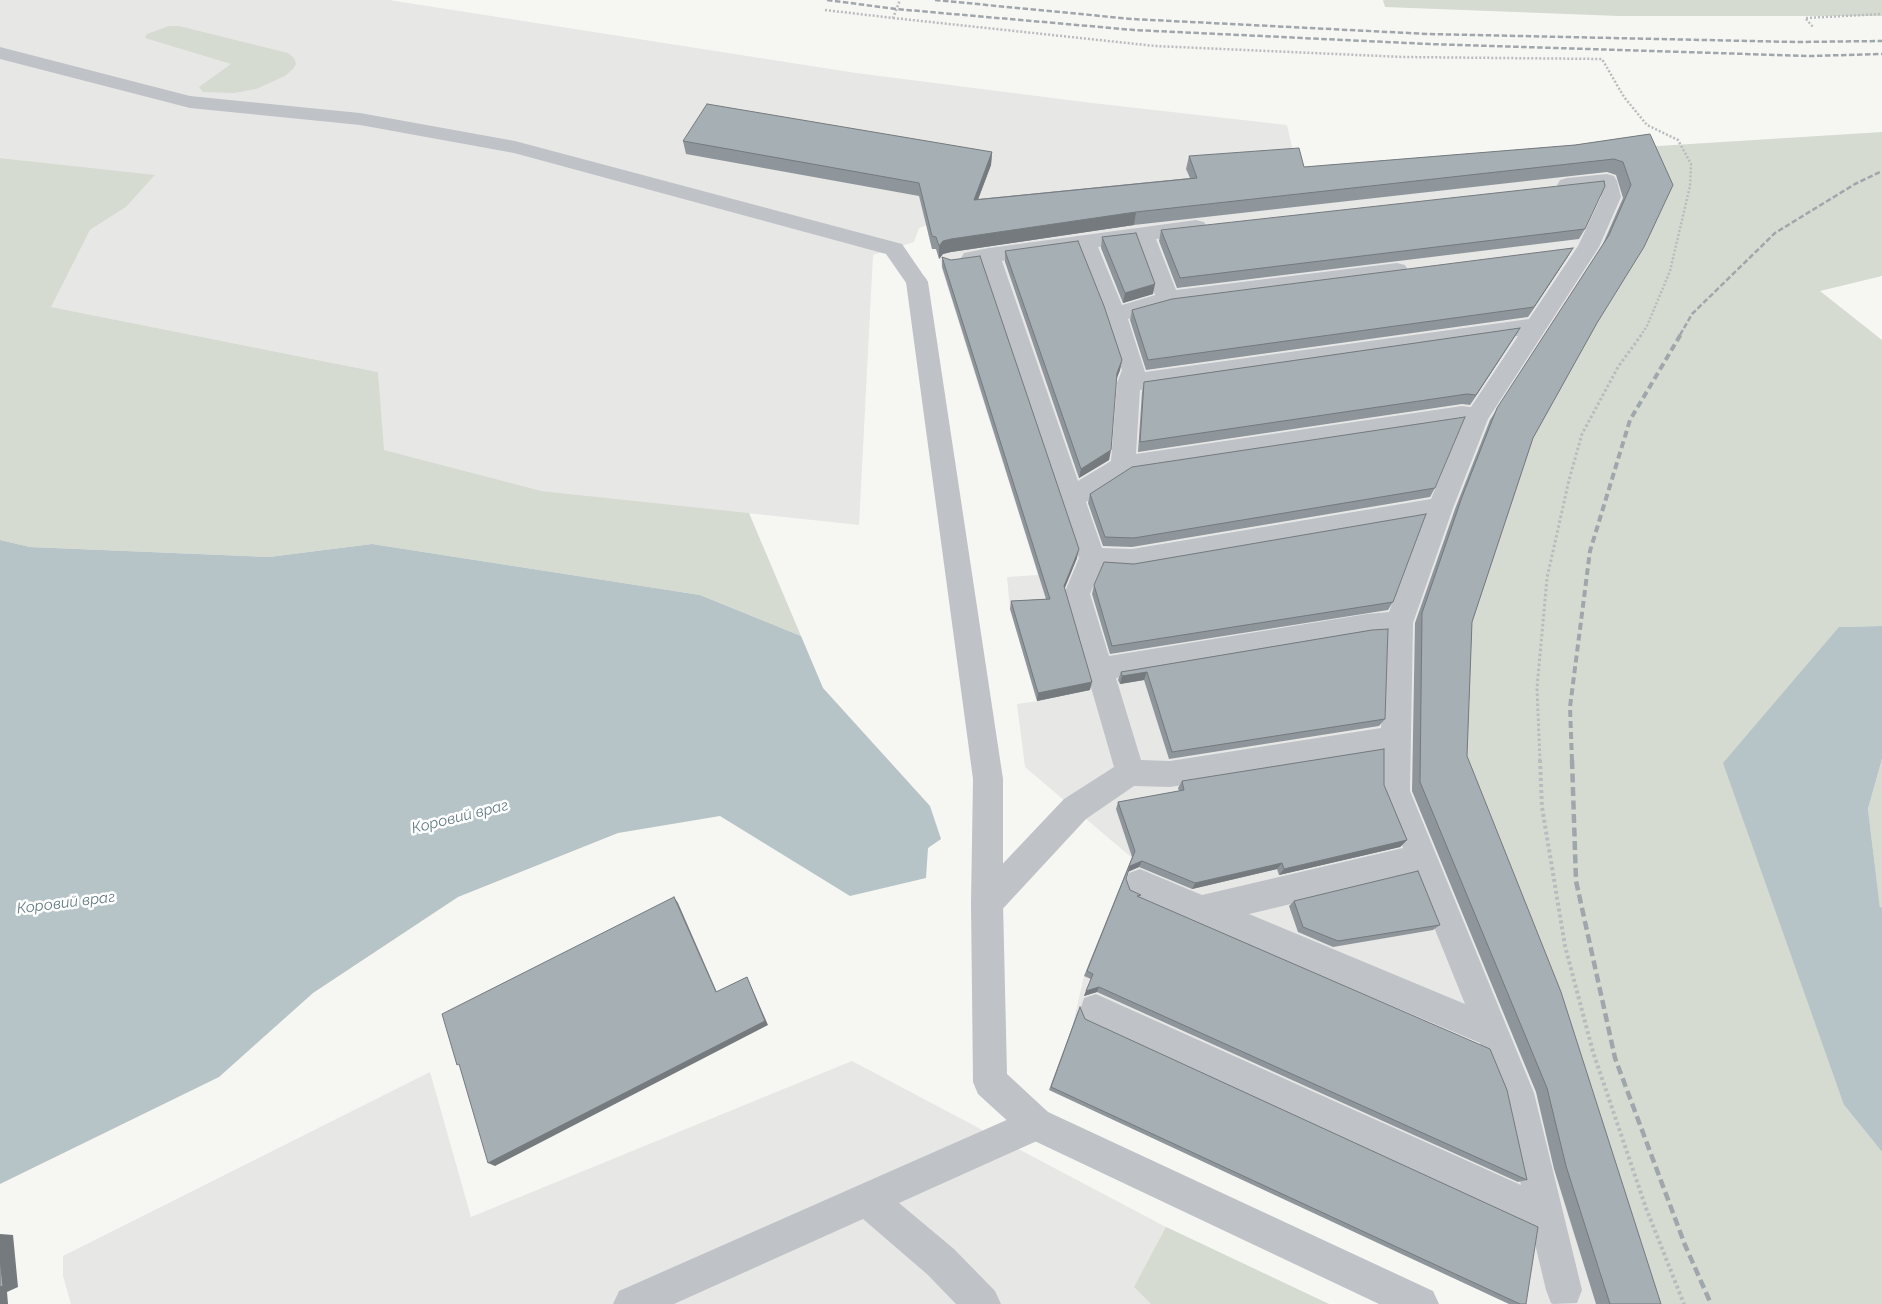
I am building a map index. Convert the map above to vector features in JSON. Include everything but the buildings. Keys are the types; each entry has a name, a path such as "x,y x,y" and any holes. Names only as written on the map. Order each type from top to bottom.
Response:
{"street":[{"path":"0,53 190,102 360,119 515,147 894,248 917,282 988,779 987,903 990,1082 1036,1124 1420,1304"},
{"path":"1548,187 1607,180 1611,197 1588,247 1477,417 1440,508 1399,623 1395,738 1396,791 1517,1093 1564,1290"},
{"path":"951,261 1143,233 1212,226"},
{"path":"1143,233 1168,298"},
{"path":"1085,241 1115,315 1134,370 1129,383 1123,466"},
{"path":"1558,251 1588,247"},
{"path":"989,255 1092,558 1078,594 1130,773"},
{"path":"1115,315 1168,298 1422,268"},
{"path":"1129,383 1535,326"},
{"path":"1072,498 1123,466 1462,415 1477,417"},
{"path":"1092,558 1132,560 1440,508"},
{"path":"1100,670 1367,625 1399,623"},
{"path":"987,903 1075,809 1130,773 1170,774 1395,738"},
{"path":"1202,910 1422,858"},
{"path":"1140,884 1493,1032"},
{"path":"1096,1010 1546,1215"},
{"path":"632,1304 1036,1124"},
{"path":"866,1200 941,1262 982,1304"}],"path":[{"path":"893,18 900,0"},
{"path":"825,10 1155,46 1403,57 1602,59 1624,97 1647,125 1678,140 1691,164 1690,186 1670,271 1647,326 1618,367 1582,434 1569,480 1548,578 1536,688 1542,807 1566,946 1593,1052 1646,1208 1684,1304"},
{"path":"1813,27 1806,18 1882,14"}],"shaded area":[{"path":"0,0 389,0 856,73 1092,103 1287,125 1298,173 1642,147 1647,1304 1509,1304 1049,1090 1072,1028 1084,976 1132,858 1025,767 1017,704 1037,701 1010,609 1007,577 1038,575 942,269 938,250 932,249 928,234 949,217 919,228 914,242 873,255 859,525 542,491 383,450 378,372 50,307 90,230 126,207 154,176 0,158"},
{"path":"1383,0 1882,0 1882,16 1619,16 1385,7"},
{"path":"169,26 179,26 288,53 294,58 296,64 285,76 256,89 234,93 203,92 199,87 231,64 145,38 147,34"},
{"path":"1882,132 1882,276 1820,291 1882,340 1882,626 1839,627 1844,1105 1882,1152 1882,1304 1647,1304 1458,765 1465,632 1525,450 1589,335 1642,147"},
{"path":"0,158 155,175 126,207 90,230 51,307 378,372 384,450 542,491 749,513 801,636 700,595 372,544 269,557 30,547 0,540"},
{"path":"1882,759 1882,907 1880,909 1868,809"},
{"path":"852,1061 1166,1227 1329,1304 71,1304 63,1276 63,1256 430,1072 471,1217"},
{"path":"1166,1227 1329,1304 1151,1304 1134,1287"}],"water":[{"name":"Коровий враг","path":"0,540 30,547 269,557 372,544 700,595 801,636 823,688 930,806 941,839 928,848 926,878 850,896 720,816 618,833 458,897 313,993 219,1077 0,1184"},
{"path":"1882,626 1882,759 1868,809 1880,908 1882,907 1882,1152 1844,1105 1723,763 1839,627"}],"railway":[{"path":"827,0 896,9 1134,30 1429,44 1810,56 1882,54"},
{"path":"935,0 1132,19 1428,34 1796,42 1882,41"},
{"path":"1680,335 1692,314 1775,233 1855,184 1882,171"},
{"path":"1572,761 1570,707 1590,551 1630,420 1681,334"},
{"path":"1572,760 1576,881 1615,1058 1685,1245 1711,1304"}]}
